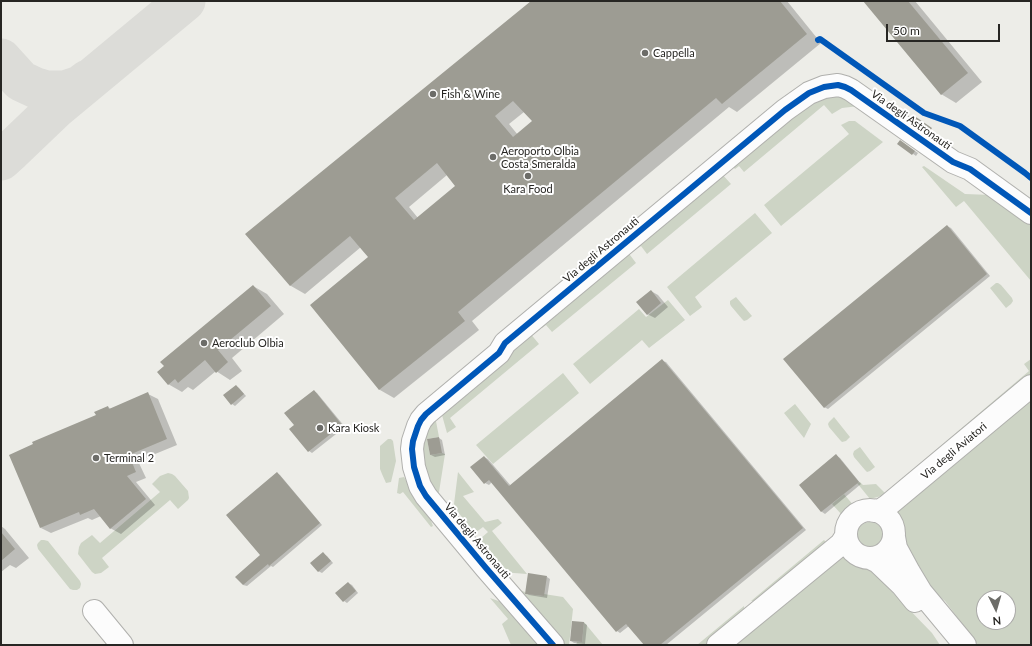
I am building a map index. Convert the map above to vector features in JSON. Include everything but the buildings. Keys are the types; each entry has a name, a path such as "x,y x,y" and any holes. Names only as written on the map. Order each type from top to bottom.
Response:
{"street":[{"name":"Via degli Astronauti","path":"553,645 486,568 426,496 420,486 414,467 412,449 418,426 426,414 499,353 505,343 785,110 809,92 824,87 838,85 851,90 953,162 970,169 1031,214"},
{"name":"Via degli Aviatori","path":"874,511 881,510 887,506 1031,386"},
{"path":"718,645 842,544 846,536 849,523 859,513 866,511 880,513 891,523 894,530 896,548 909,572 917,585 965,645"},
{"path":"846,536 851,549 856,554 870,558 877,557 888,550 894,537"},
{"path":"870,558 878,562 902,585 951,645"},
{"path":"94,611 122,645"}],"green space":[{"path":"835,91 859,106 842,108 832,114 824,105 744,172 739,166 735,169 731,165 816,94"},
{"path":"849,121 855,121 883,142 781,226 764,205 849,134 841,125"},
{"path":"924,166 965,194 991,195 1031,225 1031,281 964,201 956,207 922,167"},
{"path":"721,173 731,184 647,254 641,246 635,250 632,246"},
{"path":"755,213 772,233 695,297 702,307 690,316 667,287"},
{"path":"627,251 636,263 552,332 546,325 542,328 538,324"},
{"path":"996,283 1001,285 1012,298 1013,301 1006,308 990,288"},
{"path":"736,297 752,316 747,320 744,321 730,304 730,301"},
{"path":"668,300 685,320 649,348 642,340 590,384 573,364 639,309 646,317"},
{"path":"529,332 539,344 450,418 456,427 447,433 440,408"},
{"path":"1031,359 1031,378 889,494 870,499 857,483 860,482 863,485 876,484 885,493 1029,371 1024,364"},
{"path":"563,373 579,393 493,464 476,445"},
{"path":"1031,394 1031,645 978,645 945,601 931,590 900,539 896,523 889,512"},
{"path":"795,404 811,424 804,438 784,413"},
{"path":"433,414 435,416 439,437 427,439 430,455 445,454 439,492 436,495 419,458"},
{"path":"834,417 850,437 846,441 842,442 829,427 829,422"},
{"path":"388,439 393,441 396,461 391,482 386,483 380,469 380,446"},
{"path":"860,447 875,467 870,471 867,472 854,457 854,451"},
{"path":"458,472 474,492 463,496 485,522 498,519 502,523 492,531 527,574 501,572 485,556 485,546 480,539 488,532 483,527 475,533 457,511 454,504"},
{"path":"168,473 175,476 188,491 188,500 178,509 170,500 102,558 109,567 101,573 95,574 92,572 78,554 81,543 92,535 100,543 160,492 152,484 160,476"},
{"path":"404,477 425,504 433,526 431,527 403,492 400,494 397,493 399,478"},
{"path":"844,494 854,506 854,511 847,516 842,515 832,504"},
{"path":"870,522 879,526 883,535 879,544 870,548 861,544 857,535 861,526"},
{"path":"41,540 48,541 80,581 80,588 77,590 70,589 38,549 37,545"},
{"path":"824,540 830,546 762,603 751,601"},
{"path":"843,553 859,566 870,569 932,633 940,645 728,645"},
{"path":"520,590 525,592 525,594 544,596 544,594 563,597 573,609 569,645 560,645"},
{"path":"490,598 507,604 542,645 511,645 502,624 508,619"},
{"path":"744,606 745,615 710,645 697,645"},
{"path":"584,622 603,645 576,645 577,642 582,642"}],"taxiway":[{"path":"1,160 56,108 185,1"},
{"path":"1,59 21,81 46,91 65,91 80,86 88,80"}],"cycle path":[{"path":"818,40 820,39 924,113 960,126 1031,178"},
{"path":"553,645 486,568 426,496 420,486 414,467 412,449 418,426 426,414 499,353 505,343 785,110 809,93 824,87 838,85 851,90 953,162 970,169 1031,213"}],"place":[{"name":"Cappella","path":"645,53"},
{"name":"Fish & Wine","path":"433,94"},
{"name":"Aeroporto Olbia Costa Smeralda","path":"493,157"},
{"name":"Kara Food","path":"528,176"},
{"name":"Aeroclub Olbia","path":"204,343"},
{"name":"Kara Kiosk","path":"320,428"},
{"name":"Terminal 2","path":"96,458"}]}
